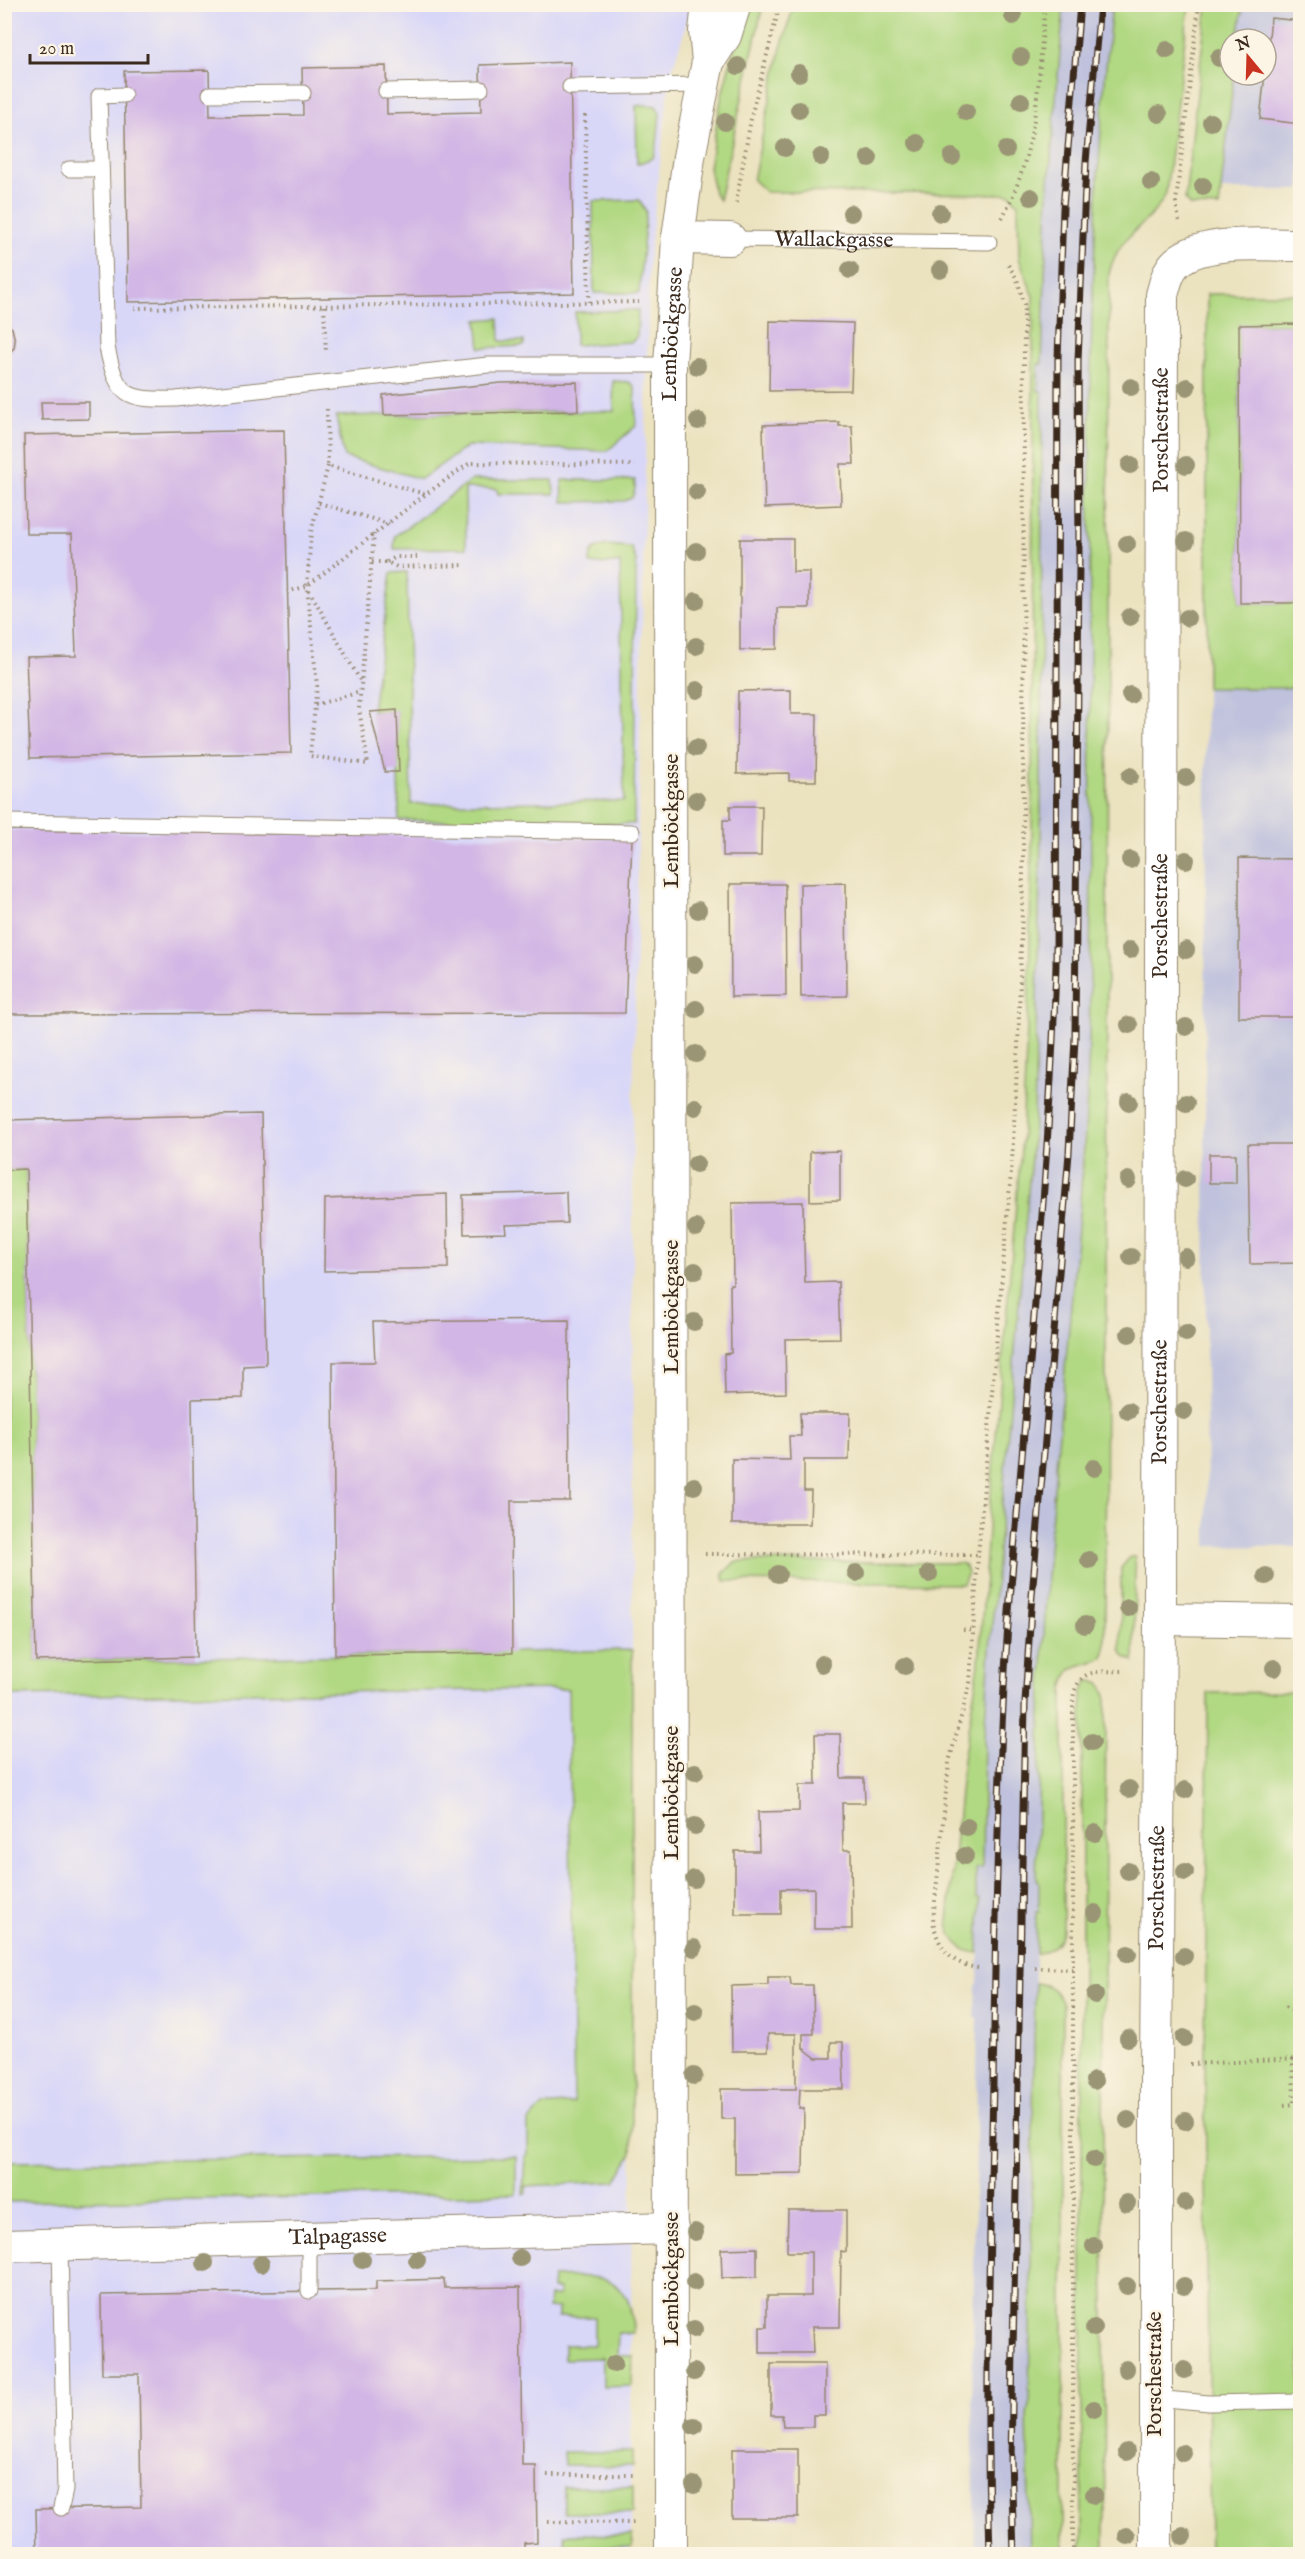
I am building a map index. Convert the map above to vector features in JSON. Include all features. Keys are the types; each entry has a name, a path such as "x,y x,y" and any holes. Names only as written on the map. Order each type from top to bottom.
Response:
{"street":[{"name":"Lemböckgasse","path":"671,2554 670,365 678,238 689,157 705,73 705,31 708,4"},
{"name":"Lemböckgasse","path":"705,73 724,36 735,4"},
{"name":"Wallackgasse","path":"678,238 730,240"},
{"path":"1184,257 1200,250 1225,246 1300,245"},
{"name":"Porschestraße","path":"1156,2554 1162,295 1174,266 1184,257"},
{"path":"1160,1619 1300,1621"},
{"name":"Talpagasse","path":"4,2246 672,2228"}],"lane":[{"path":"577,87 705,73"},
{"path":"386,91 481,89"},
{"path":"210,94 303,93"},
{"path":"124,95 99,96 107,347 111,367 124,390 129,394 142,400 176,399 488,365 670,365"},
{"path":"69,169 101,169"},
{"name":"Wallackgasse","path":"730,240 989,242"},
{"path":"4,822 632,832"},
{"path":"309,2238 309,2291"},
{"path":"60,2245 65,2490 61,2508"},
{"path":"1155,2398 1209,2403 1300,2401"}],"path":[{"path":"730,240 752,113 780,4"},
{"path":"978,1968 953,1960 941,1947 934,1930 933,1909 949,1762 970,1683 978,1555 1012,1161 1019,1037 1023,876 1024,304 1017,279 989,242 1016,193 1028,157 1035,119 1045,4"},
{"path":"1184,257 1176,202 1199,4"},
{"path":"577,87 589,302"},
{"path":"105,308 673,301"},
{"path":"324,306 328,466 311,532 307,586 317,686 310,756 368,764 359,709 374,534"},
{"path":"287,592 307,586 470,463 669,466"},
{"path":"328,466 426,494"},
{"path":"319,503 388,524"},
{"path":"387,562 396,557 417,557"},
{"path":"372,562 387,562 397,567 466,565"},
{"path":"307,586 361,682"},
{"path":"315,705 360,692"},
{"path":"672,1555 978,1555"},
{"path":"963,1630 973,1630"},
{"path":"1073,2554 1073,1699 1075,1686 1080,1678 1095,1672 1159,1670"},
{"path":"1035,1968 1073,1969"},
{"path":"1156,2066 1300,2058 1298,2013 1285,2007"},
{"path":"1284,2105 1294,2104 1293,2059"},
{"path":"547,2475 638,2475"},
{"path":"548,2522 638,2523"}],"shaded area":[{"path":"5,5 692,5 670,77 649,258 633,1108 631,2554 5,2554"},
{"path":"1064,5 1112,5 1100,139 1093,274 1089,1046 1072,1319 1047,1579 1040,1743 1036,1880 1039,1880 1039,1911 1036,1912 1029,2406 1027,2414 1030,2554 975,2554 972,2402 975,2201 973,2200 975,2193 978,2017 975,2017 980,1899 976,1898 976,1867 982,1868 984,1737 990,1649 1034,1121 1041,838 1042,393 1038,392 1038,364 1042,363 1048,193"},
{"path":"1243,5 1300,5 1300,190 1221,190 1233,87 1278,87 1278,27 1240,27"},
{"path":"1207,294 1300,294 1300,1547 1207,1546 1205,1146"}],"green space":[{"path":"746,5 763,5 719,200 714,193 709,167 722,94"},
{"path":"794,5 1064,5 1048,193 1042,364 1038,364 1038,391 1042,392 1041,838 1034,1121 984,1737 982,1868 976,1868 976,1898 980,1899 978,1953 966,1950 957,1944 948,1922 963,1760 979,1664 989,1515 1022,1137 1029,986 1032,832 1033,295 1019,258 1018,204 1010,194 766,192 753,180 781,48"},
{"path":"1112,5 1189,5 1166,193 1153,213 1120,248 1109,274 1105,1652 1102,1658 1076,1666 1065,1680 1063,1690 1063,1929 1054,1946 1036,1954 1036,1911 1039,1911 1039,1881 1036,1880 1039,1767 1047,1578 1077,1243 1089,1042 1091,393 1094,264 1101,134"},
{"path":"1207,5 1243,5 1240,27 1218,27 1218,87 1233,87 1219,207 1190,206 1185,199"},
{"path":"636,106 656,106 660,113 657,144 653,158 637,164"},
{"path":"639,200 646,211 639,293 594,293 593,201"},
{"path":"1207,294 1300,294 1300,324 1239,325 1240,603 1300,603 1300,688 1207,688"},
{"path":"638,310 637,336 632,342 575,345 575,312"},
{"path":"499,318 500,341 524,341 524,346 480,348 477,320"},
{"path":"613,381 629,382 635,387 636,426 607,451 468,446 421,479 344,457 336,416 614,411"},
{"path":"472,480 553,480 554,494 498,494 497,489 465,488 466,548 394,549 395,536"},
{"path":"562,480 635,480 635,489 632,498 624,501 563,502"},
{"path":"607,545 631,547 636,561 634,824 399,820 397,711 372,711 391,573 407,572 411,804 624,801 620,563 590,564 594,550"},
{"path":"26,1169 36,1661 632,1650 632,2153 615,2182 526,2186 526,2193 523,2194 525,2156 528,2155 528,2122 543,2106 574,2103 568,1689 5,1696 4,1170"},
{"path":"1130,1557 1135,1557 1134,1661 1125,1657 1121,1650 1121,1568"},
{"path":"742,1561 959,1563 964,1564 967,1574 963,1584 725,1581 723,1574 734,1563"},
{"path":"1087,1682 1101,1684 1106,1695 1103,2141 1105,2554 1082,2554 1082,1693"},
{"path":"1300,1692 1300,2554 1210,2554 1205,2063 1208,1693"},
{"path":"1035,1983 1053,1990 1063,2006 1063,2554 1030,2554 1027,2414 1029,2405"},
{"path":"516,2156 516,2194 5,2202 5,2162"},
{"path":"553,2277 600,2278 620,2288 627,2298 633,2333 618,2333 617,2356 633,2356 632,2386 603,2387 603,2358 564,2359 564,2345 594,2345 594,2317 558,2317 558,2308 548,2308 549,2296 559,2296 559,2289 552,2289"},
{"path":"563,2452 632,2452 632,2466 564,2465"},
{"path":"564,2487 633,2487 633,2513 564,2513"},
{"path":"565,2534 632,2535 633,2547 564,2546"}],"building":[{"path":"1271,18 1300,21 1300,124 1260,119 1263,87 1278,87 1278,27 1270,27"},
{"path":"570,62 574,293 128,302 124,71 209,70 210,116 303,115 302,68 386,66 387,114 481,112 480,65"},
{"path":"770,321 853,323 851,390 769,391"},
{"path":"4,322 12,328 15,341 14,348 4,357"},
{"path":"1300,324 1300,603 1240,603 1239,325"},
{"path":"577,382 578,411 384,415 383,395 501,383"},
{"path":"41,402 89,402 89,419 42,420"},
{"path":"839,422 839,426 852,426 854,464 840,464 841,505 765,508 763,425"},
{"path":"284,430 291,753 30,758 26,657 76,656 72,534 26,534 24,435"},
{"path":"740,539 793,539 793,572 809,572 809,608 777,608 777,649 740,650"},
{"path":"791,690 791,714 817,714 816,781 789,781 789,773 737,774 738,691"},
{"path":"397,710 399,772 385,772 370,712"},
{"path":"730,806 762,806 761,856 723,856 723,820 730,820"},
{"path":"4,830 632,839 625,1013 4,1014"},
{"path":"1239,858 1300,859 1300,1017 1239,1017"},
{"path":"846,883 847,996 801,997 800,884"},
{"path":"730,884 785,884 786,996 731,997"},
{"path":"261,1114 266,1365 243,1366 243,1398 192,1399 196,1657 36,1661 26,1169 4,1170 4,1120"},
{"path":"1248,1144 1300,1144 1300,1263 1250,1264"},
{"path":"840,1151 840,1200 810,1201 810,1152"},
{"path":"1209,1154 1236,1154 1236,1183 1209,1183"},
{"path":"566,1192 567,1223 505,1225 506,1233 464,1234 463,1195"},
{"path":"447,1194 448,1268 324,1271 325,1199"},
{"path":"803,1202 805,1283 838,1282 840,1338 785,1339 786,1393 725,1395 724,1354 731,1353 732,1203"},
{"path":"569,1320 570,1501 511,1501 512,1653 335,1655 333,1362 375,1362 373,1322"},
{"path":"800,1413 850,1413 849,1460 804,1460 804,1491 811,1491 810,1524 732,1524 732,1459 790,1460 789,1436 801,1436"},
{"path":"815,1734 840,1734 841,1778 864,1778 865,1803 842,1803 843,1850 851,1850 852,1929 814,1929 814,1888 781,1889 781,1914 735,1914 735,1851 759,1851 758,1812 799,1811 799,1785 816,1785"},
{"path":"768,1977 790,1977 791,1985 813,1985 814,2034 803,2034 803,2048 816,2058 831,2058 831,2042 843,2042 844,2089 800,2089 799,2108 804,2108 803,2173 735,2174 735,2119 721,2119 721,2089 796,2089 796,2034 768,2034 768,2051 732,2051 731,1986 768,1985"},
{"path":"788,2210 846,2210 846,2252 841,2251 840,2327 812,2327 813,2353 760,2353 760,2327 767,2327 767,2296 811,2296 811,2252 787,2252"},
{"path":"757,2248 757,2277 722,2278 721,2249"},
{"path":"444,2279 445,2288 520,2287 522,2466 536,2466 537,2542 524,2543 524,2554 37,2554 36,2509 141,2507 139,2374 102,2374 101,2295 376,2290 376,2281"},
{"path":"771,2364 825,2364 825,2415 813,2415 813,2427 783,2427 782,2415 771,2415"},
{"path":"732,2449 798,2449 798,2518 732,2518"}],"railway":[{"path":"990,2554 988,2318 999,1788 1009,1612 1043,1208 1053,1047 1056,966 1058,358 1063,208 1080,4"},
{"path":"1014,2554 1011,2459 1025,1703 1069,1153 1075,1038 1079,560 1078,361 1086,162 1100,4"}]}
